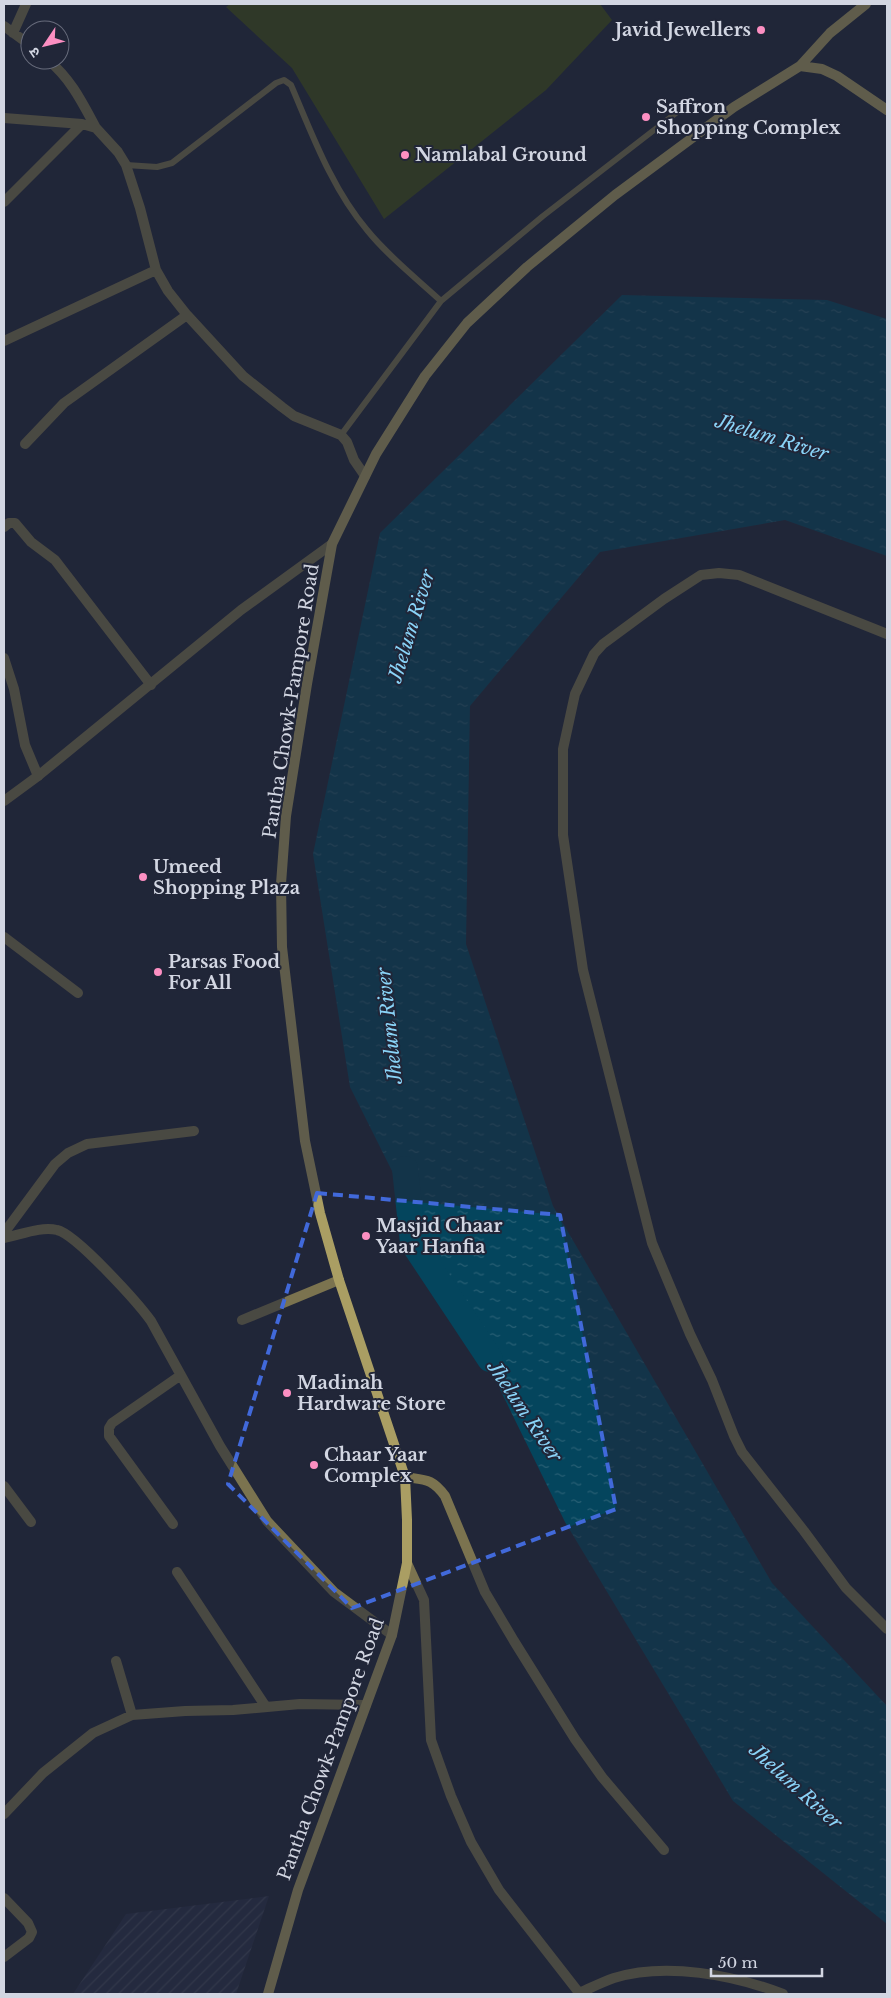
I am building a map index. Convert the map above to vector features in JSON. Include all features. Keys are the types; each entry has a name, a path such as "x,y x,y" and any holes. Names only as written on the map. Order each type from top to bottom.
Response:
{"main road":[{"name":"Pantha Chowk-Pampore Road","path":"268,1994 298,1890 392,1635 407,1563 408,1520 405,1477 339,1280 320,1213 305,1141 282,948 281,884 286,816 306,684 332,544 376,454 425,376 444,350 474,317 527,267 615,195 734,107 800,66 830,33 866,4"},
{"path":"800,66 822,69 837,76 887,110"}],"street":[{"path":"13,33 26,4"},
{"path":"4,26 20,38"},
{"path":"59,70 75,88 96,128 118,152 126,165 140,208 156,270 168,290 243,376 282,408 312,424 341,435 347,442 354,460 365,476"},
{"path":"4,118 82,124 96,128"},
{"path":"4,202 82,124"},
{"path":"4,341 156,270"},
{"path":"24,444 64,403 187,314"},
{"path":"4,527 9,523 14,524 30,542 55,560 151,685"},
{"path":"4,801 38,776 242,610 332,544"},
{"path":"887,634 739,574 719,572 701,575 614,635 594,654 575,694 563,748 563,835 583,970 652,1243 664,1276 712,1380 742,1452 846,1588 887,1629"},
{"path":"4,658 14,689 25,744 38,776"},
{"path":"4,936 78,993"},
{"path":"4,1233 55,1164 68,1153 87,1144 194,1130"},
{"path":"4,1238 50,1228 69,1234 140,1305 151,1321 220,1446 267,1521 334,1592 392,1635"},
{"path":"242,1320 339,1280"},
{"path":"174,1524 109,1436 108,1431 112,1423 181,1375"},
{"path":"405,1477 432,1481 438,1485 445,1496 485,1592 575,1740 602,1776 664,1850"},
{"path":"4,1486 31,1522"},
{"path":"407,1563 424,1600 431,1740 451,1796 471,1842 499,1890 579,1994 615,1978 647,1973 682,1972 720,1976 765,1987 783,1994"},
{"path":"177,1572 266,1707"},
{"path":"116,1661 132,1715"},
{"path":"4,1814 44,1773 93,1733 132,1715 300,1704 366,1705"},
{"path":"4,1898 28,1923 32,1932 29,1938 4,1957"}],"lane":[{"path":"126,165 157,167 172,163 276,83 284,80 291,86 322,155 346,201 366,230 398,263 441,301"},
{"path":"341,435 441,301 543,216 676,114"}],"highlighted area":[{"path":"317,1193 560,1215 616,1509 352,1608 228,1484"}],"shaded area":[{"path":"269,1896 236,1994 73,1994 126,1914"}],"green space":[{"name":"Namlabal Ground","path":"230,4 600,4 612,20 546,90 384,219 292,68 226,7"}],"water":[{"path":"622,295 827,300 887,319 887,556 785,520 600,552 470,706 466,944 553,1206 772,1583 887,1706 887,1924 733,1801 565,1522 350,1087 313,854 380,533"}],"waterway":[{"name":"Jhelum River","path":"405,1169 413,1243 490,1359"}],"place":[{"name":"Javid Jewellers","path":"761,30"},
{"name":"Saffron Shopping Complex","path":"646,117"},
{"name":"Namlabal Ground","path":"405,155"},
{"name":"Umeed Shopping Plaza","path":"143,877"},
{"name":"Parsas Food For All","path":"158,972"},
{"name":"Masjid Chaar Yaar Hanfia","path":"366,1236"},
{"name":"Madinah Hardware Store","path":"287,1393"},
{"name":"Chaar Yaar Complex","path":"314,1465"}]}
